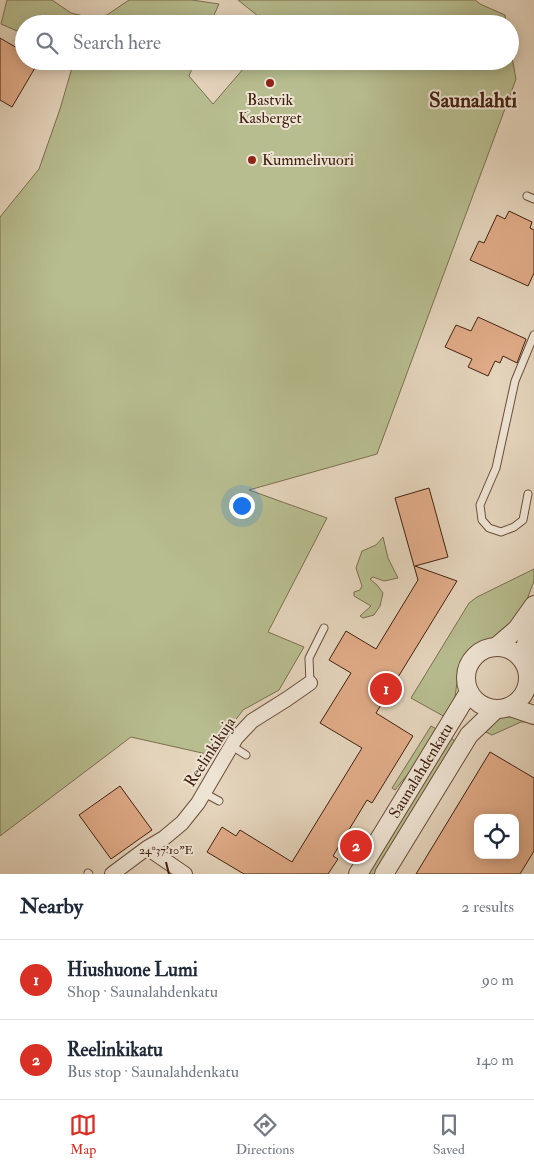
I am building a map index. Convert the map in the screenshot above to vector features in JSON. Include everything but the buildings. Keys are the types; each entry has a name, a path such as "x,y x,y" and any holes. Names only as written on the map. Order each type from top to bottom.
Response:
{"street":[{"path":"496,647 517,630 534,605"},
{"path":"503,709 521,699 528,687 529,676 526,644 534,616"},
{"path":"529,676 516,653 503,647 496,647 481,651 470,662 466,677 469,692 477,703 488,709 503,709 534,715"},
{"name":"Reelinkikuja","path":"112,874 164,838 182,823 204,793 236,738 252,721 310,682"},
{"name":"Saunalahdenkatu","path":"358,874 469,692"},
{"name":"Saunalahdenkatu","path":"384,874 469,735 503,709"},
{"path":"147,848 185,874"}],"lane":[{"path":"528,494 522,520 514,527 501,532 489,528 482,520 480,506 496,468 515,381 534,336"},
{"path":"310,682 309,658 324,628"},
{"path":"232,746 246,755"},
{"path":"204,793 219,801"}],"green space":[{"path":"7,0 52,0 71,13 79,15 15,15 15,30 1,24"},
{"path":"129,0 192,0 219,4 214,15 107,15"},
{"path":"238,0 475,0 505,15 257,15"},
{"path":"71,70 191,70 189,76 213,104 242,70 514,70 516,79 377,454 249,490 327,518 268,632 304,647 279,690 243,710 211,755 131,737 0,836 0,217 39,169"},
{"path":"383,537 388,558 398,578 384,581 373,577 370,579 383,593 380,606 374,615 363,618 360,616 371,606 354,596 354,592 360,590 362,586 356,568 362,551 376,545"},
{"path":"534,569 534,581 518,616 495,638 470,649 463,657 459,668 455,697 445,717 411,698 469,603 477,597"},
{"path":"501,716 520,718 529,722 521,722 492,735 480,729"},
{"path":"431,726 438,730 419,760 395,790 392,788"},
{"path":"449,737 457,742 377,874 365,874"}],"place":[{"name":"Bastvik Kasberget","path":"270,83"},
{"name":"Kummelivuori","path":"252,160"},
{"name":"Hiushuone Lumi","path":"386,689"},
{"name":"Reelinkikatu","path":"356,846"}],"district":[{"name":"Saunalahti","path":"473,100"}]}
